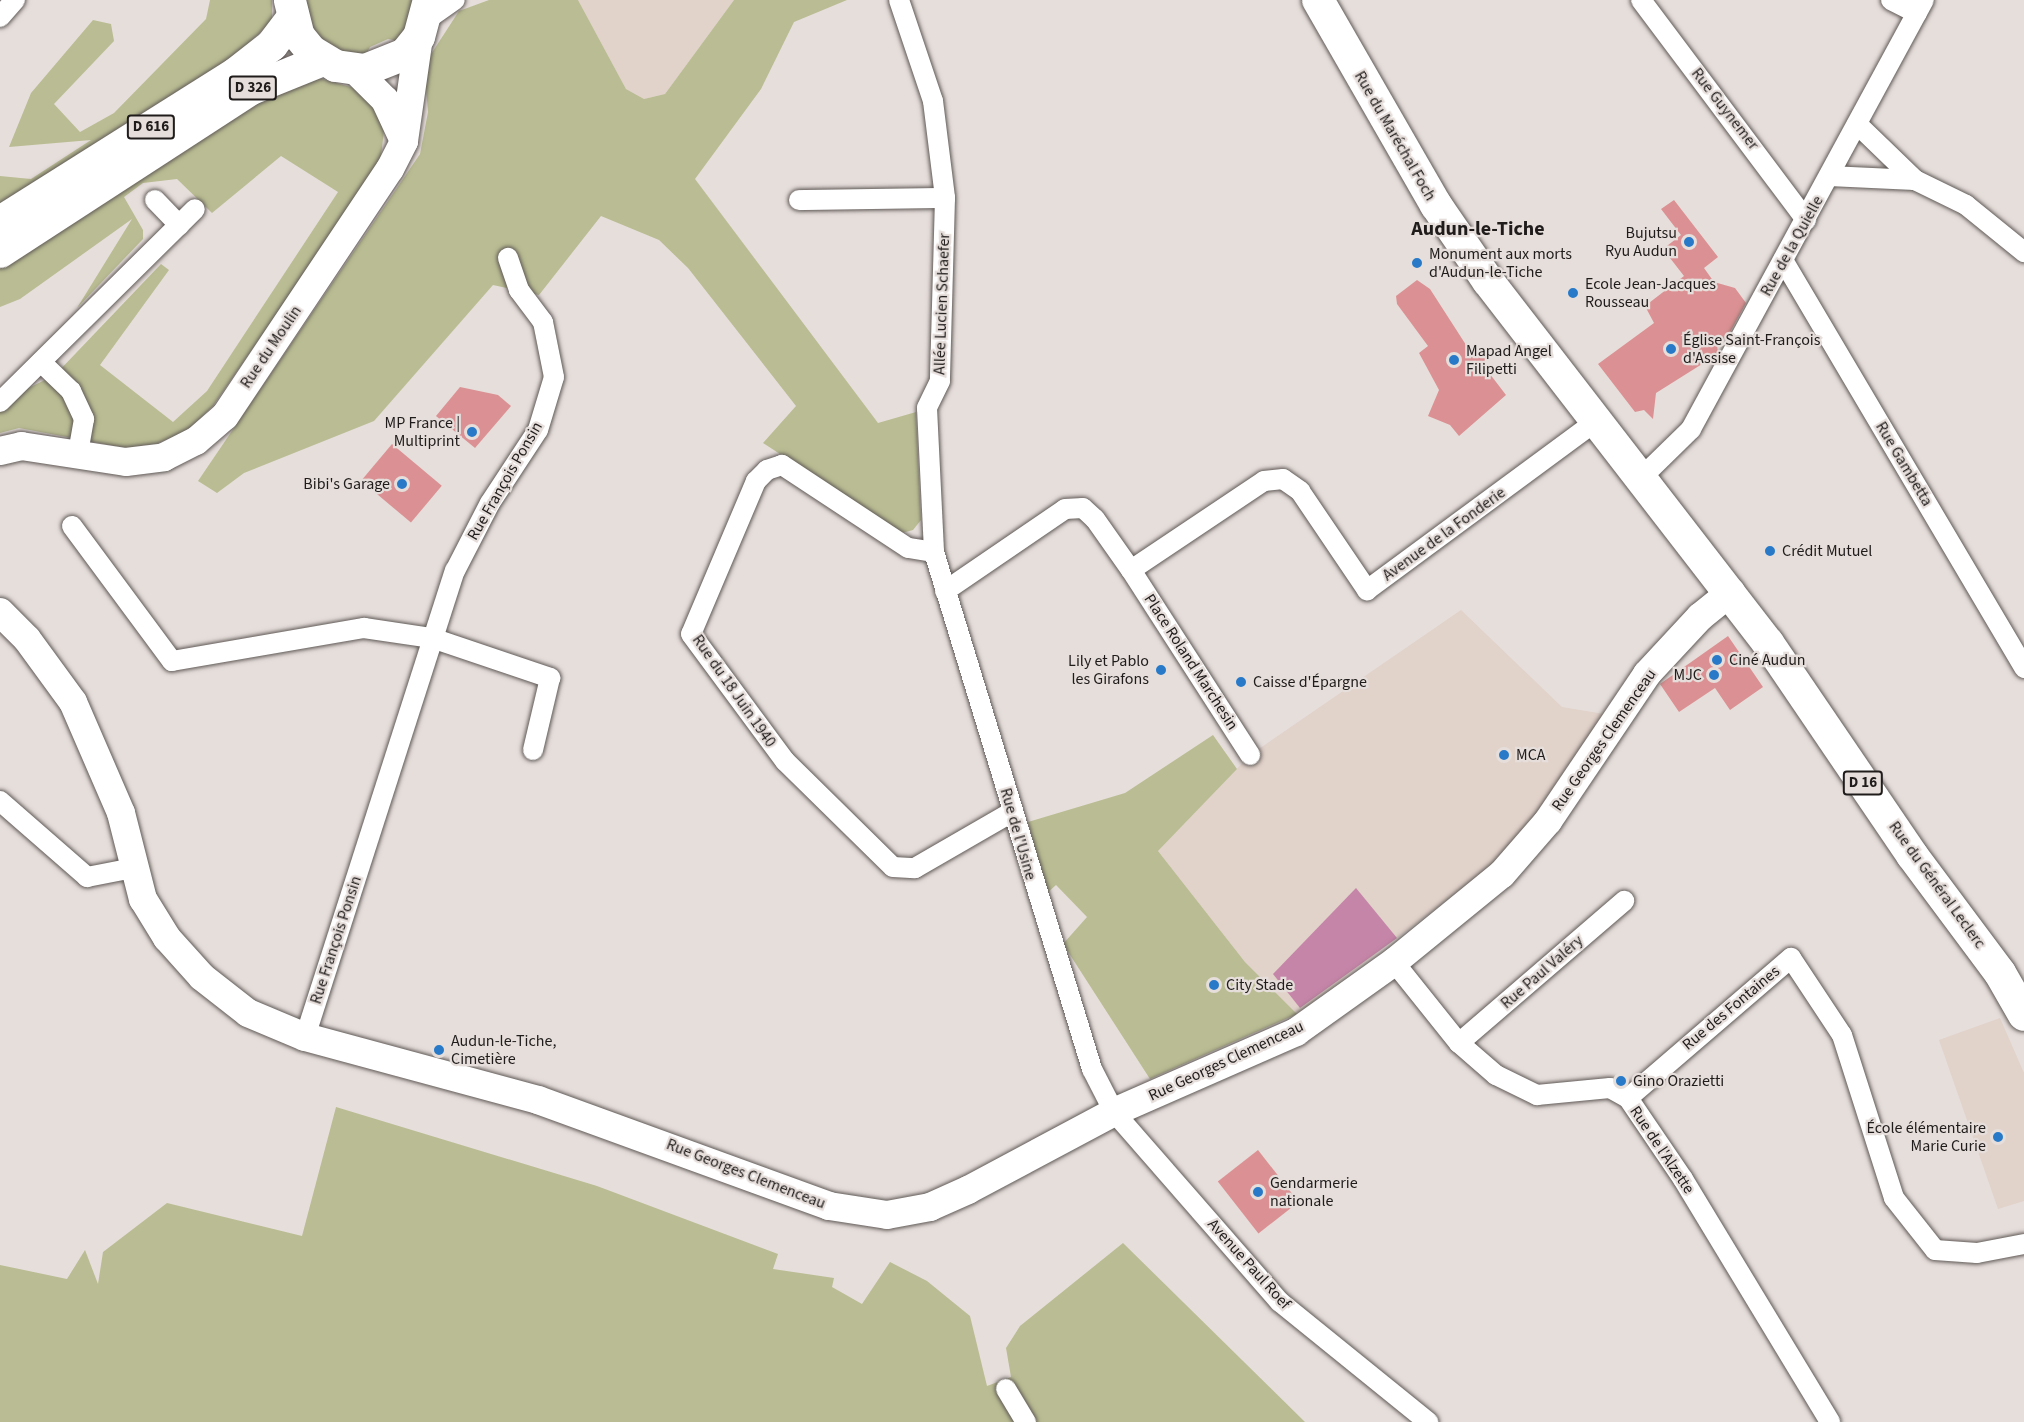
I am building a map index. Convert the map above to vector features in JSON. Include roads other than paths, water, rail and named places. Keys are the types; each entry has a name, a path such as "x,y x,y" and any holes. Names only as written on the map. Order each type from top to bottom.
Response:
{"main road":[{"name":"Rue du Maréchal Foch","path":"1318,0 1418,180 1488,281 1699,552"},
{"path":"291,9 299,36 323,60 356,70 386,65 425,19"},
{"name":"D 616","path":"0,222 235,74 272,45 291,9"},
{"name":"Rue du Moulin","path":"0,451 21,446 126,462 164,458 195,441 225,416 390,169 404,141 425,19"},
{"name":"D 326","path":"189,128 249,90 323,60"},
{"path":"356,70 385,100 404,141"},
{"name":"D 616","path":"0,252 189,128"},
{"name":"Rue du Général Leclerc","path":"1699,552 1731,592 1912,855 2000,973 2024,1015"},
{"name":"Rue Georges Clemenceau","path":"0,612 27,639 73,702 121,813 133,868 143,899 167,938 202,977 248,1013 305,1036 538,1100 830,1206 887,1215 930,1207 968,1190 1114,1112 1296,1032 1394,962 1502,874 1548,821 1647,674 1700,617 1731,592"}],"street":[{"path":"0,17 15,0"},
{"path":"425,19 455,0"},
{"name":"Allée Lucien Schaefer","path":"899,0 933,101 945,198 940,381 927,408 934,552"},
{"name":"Rue Guynemer","path":"1641,0 1806,220"},
{"path":"1891,0 1920,7"},
{"name":"Rue de la Quielle","path":"1641,478 1691,429 1920,7"},
{"path":"1857,124 1915,180 1966,205 2024,252"},
{"path":"1830,176 1915,180"},
{"path":"799,200 945,198"},
{"path":"155,200 179,225"},
{"path":"0,402 195,209"},
{"name":"Rue François Ponsin","path":"305,1036 455,571 490,503 538,430 554,377 543,322 519,290 508,258"},
{"name":"Rue Gambetta","path":"1783,260 2024,668"},
{"path":"41,362 71,391 84,419 78,453"},
{"name":"Avenue de la Fonderie","path":"1131,570 1264,481 1283,479 1300,491 1367,590 1596,421"},
{"name":"Rue du 18 Juin 1940","path":"934,552 908,548 782,465 767,470 756,481 690,634 785,761 893,867 915,868 1012,812"},
{"path":"945,591 1065,509 1083,508 1095,519 1131,570"},
{"path":"72,526 172,661 364,628 432,638 550,678 533,750"},
{"name":"Rue de l'Usine","path":"934,552 1064,985 1092,1069 1114,1112"},
{"name":"Place Roland Marchesin","path":"1131,570 1250,754"},
{"path":"0,801 87,877 133,868"},
{"name":"Rue Paul Valéry","path":"1459,1043 1624,901"},
{"name":"Rue des Fontaines","path":"1628,1098 1791,958 1842,1035 1894,1198 1935,1250 1977,1253 2024,1244"},
{"name":"Rue de l'Alzette","path":"1394,962 1459,1043 1496,1075 1537,1095 1610,1088 1628,1098 1683,1179 1830,1422"},
{"name":"Avenue Paul Roef","path":"1114,1112 1280,1302 1428,1422"},
{"path":"1006,1389 1026,1422"}],"place":[{"name":"Bujutsu Ryu Audun","path":"1689,242"},
{"name":"Monument aux morts d'Audun-le-Tiche","path":"1417,263"},
{"name":"Ecole Jean-Jacques Rousseau","path":"1573,293"},
{"name":"Église Saint-François d'Assise","path":"1671,349"},
{"name":"Mapad Angel Filipetti","path":"1454,360"},
{"name":"MP France | Multiprint","path":"472,432"},
{"name":"Bibi's Garage","path":"402,484"},
{"name":"Crédit Mutuel","path":"1770,551"},
{"name":"Ciné Audun","path":"1717,660"},
{"name":"Lily et Pablo les Girafons","path":"1161,670"},
{"name":"MJC","path":"1714,675"},
{"name":"Caisse d'Épargne","path":"1241,682"},
{"name":"MCA","path":"1504,755"},
{"name":"City Stade","path":"1214,985"},
{"name":"Audun-le-Tiche, Cimetière","path":"439,1050"},
{"name":"Gino Orazietti","path":"1621,1081"},
{"name":"École élémentaire Marie Curie","path":"1998,1137"},
{"name":"Gendarmerie nationale","path":"1258,1192"}],"district":[{"name":"Audun-le-Tiche","path":"1478,229"}]}
